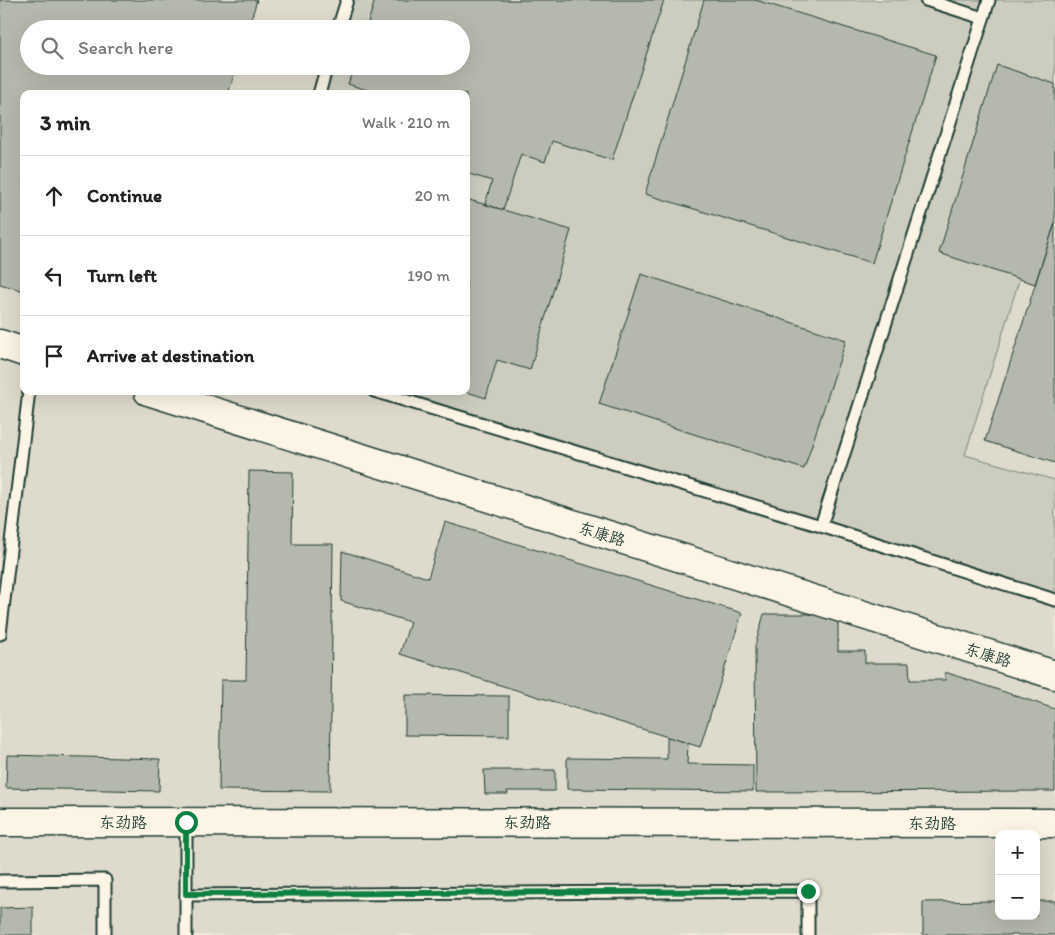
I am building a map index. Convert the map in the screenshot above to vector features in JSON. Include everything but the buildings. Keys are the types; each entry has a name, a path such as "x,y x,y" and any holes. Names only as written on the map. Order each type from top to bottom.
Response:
{"street":[{"path":"0,344 20,351"},
{"name":"东康路","path":"161,395 1055,675"},
{"name":"东劲路","path":"0,822 1055,823"}],"lane":[{"path":"341,20 347,0"},
{"path":"926,0 983,18"},
{"path":"821,526 989,0"},
{"path":"320,90 324,75"},
{"path":"0,634 29,395"},
{"path":"387,395 821,526 1055,600"},
{"path":"186,822 186,935"},
{"path":"0,881 105,880 106,935"},
{"path":"186,894 808,891 808,935"}],"shaded area":[{"path":"0,0 1055,0 1055,935 0,935"},
{"path":"347,0 1055,0 1055,164 965,455 1055,480 1055,600 387,395 470,395 470,90 320,90 324,75 470,75 470,20 341,20"}],"route":[{"path":"186,822 186,894 808,891"}]}
